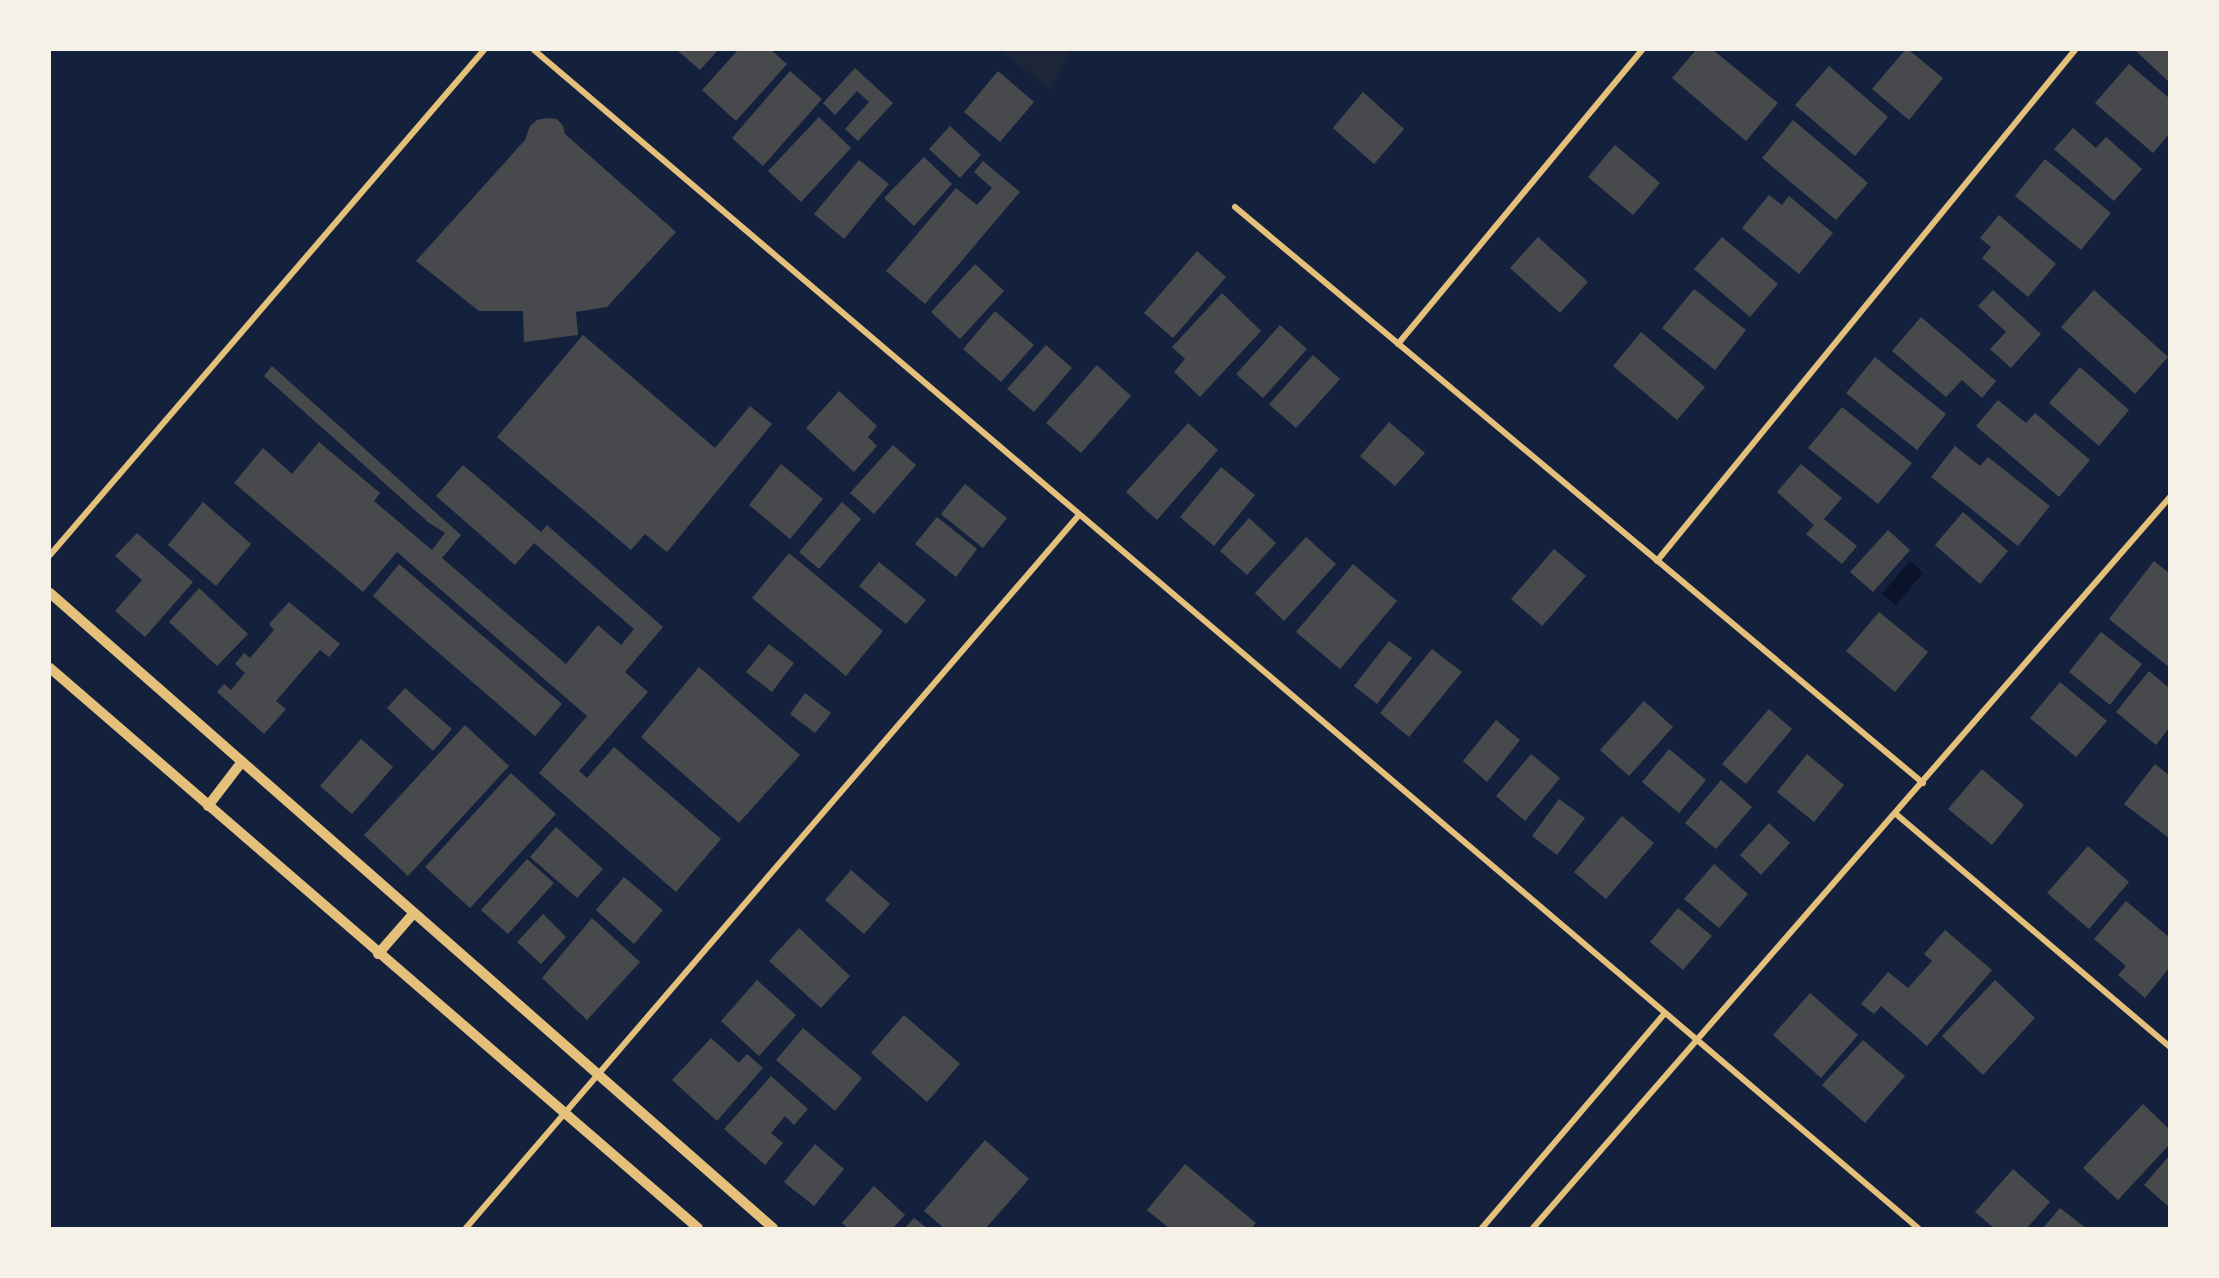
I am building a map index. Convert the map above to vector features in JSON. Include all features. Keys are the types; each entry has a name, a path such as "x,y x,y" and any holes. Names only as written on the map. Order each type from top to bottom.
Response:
{"street":[{"path":"50,555 484,50"},
{"path":"534,50 1918,1228"},
{"path":"1398,344 1642,50"},
{"path":"1657,561 2075,50"},
{"path":"1235,207 1923,783"},
{"path":"1533,1228 1923,783 2169,497"},
{"path":"466,1228 595,1075 1079,515"},
{"path":"50,593 595,1075 772,1228"},
{"path":"50,668 378,954 698,1228"},
{"path":"208,806 241,763"},
{"path":"1896,814 2169,1047"},
{"path":"378,954 412,914"},
{"path":"1482,1228 1665,1013"}],"shaded area":[{"path":"1000,50 1070,50 1051,90"},
{"path":"1910,561 1923,573 1896,605 1882,594"}],"building":[{"path":"677,50 718,50 700,70"},
{"path":"738,50 771,50 787,64 736,121 702,90"},
{"path":"1696,50 1713,50 1778,103 1746,141 1672,78"},
{"path":"1905,50 1909,50 1943,78 1909,120 1872,89"},
{"path":"2169,50 2169,82 2136,51"},
{"path":"2129,64 2169,98 2169,134 2153,153 2095,103"},
{"path":"1829,66 1888,117 1855,156 1795,105"},
{"path":"855,68 893,103 858,141 845,129 869,102 857,91 835,115 823,103"},
{"path":"790,71 822,99 763,166 732,138"},
{"path":"998,71 1034,102 1000,142 964,112"},
{"path":"1363,92 1404,129 1374,164 1333,128"},
{"path":"819,117 851,148 801,202 768,171"},
{"path":"557,119 563,126 565,134 676,232 607,307 576,312 578,335 524,342 523,311 479,311 416,261 525,140 530,126 537,120"},
{"path":"1793,120 1868,183 1836,220 1762,158"},
{"path":"950,126 981,155 960,178 929,149"},
{"path":"2073,128 2096,148 2106,137 2142,169 2114,201 2054,149"},
{"path":"1615,145 1660,183 1633,215 1588,177"},
{"path":"924,157 952,184 914,226 884,198"},
{"path":"2045,159 2111,213 2081,250 2015,196"},
{"path":"859,160 889,184 844,239 814,214"},
{"path":"983,161 1020,192 925,304 886,271 956,188 977,205 992,188 974,172"},
{"path":"1769,195 1782,205 1789,196 1833,233 1799,274 1742,228"},
{"path":"1999,215 2056,264 2028,297 1982,258 1991,247 1980,238"},
{"path":"1538,237 1588,282 1560,313 1510,268"},
{"path":"1722,237 1778,284 1750,317 1694,269"},
{"path":"1197,251 1226,277 1173,338 1144,313"},
{"path":"975,264 1004,291 960,339 931,312"},
{"path":"1694,289 1746,330 1715,370 1662,328"},
{"path":"1993,290 2041,334 2011,368 1990,349 2006,332 1978,306"},
{"path":"2094,290 2168,357 2135,394 2061,327"},
{"path":"1222,293 1261,331 1200,397 1174,372 1185,359 1172,347"},
{"path":"995,311 1034,345 1001,382 963,349"},
{"path":"1921,317 1996,381 1982,398 1962,380 1946,397 1892,351"},
{"path":"1280,325 1307,349 1263,398 1236,374"},
{"path":"1641,332 1705,387 1677,420 1613,366"},
{"path":"583,335 715,448 750,406 772,424 667,552 645,534 631,550 497,437"},
{"path":"1046,345 1072,368 1034,412 1007,389"},
{"path":"1313,355 1340,379 1296,428 1269,404"},
{"path":"1875,357 1946,414 1917,450 1846,393"},
{"path":"1097,365 1131,396 1081,453 1046,423"},
{"path":"272,366 461,535 442,558 566,664 598,625 621,645 634,629 534,543 515,565 436,496 463,465 541,532 547,525 663,627 625,672 648,692 579,771 587,778 614,747 721,839 676,892 539,773 587,716 397,552 363,592 234,483 263,448 292,474 319,442 380,493 374,501 432,550 445,533 428,522 264,376"},
{"path":"2080,367 2129,410 2099,446 2049,403"},
{"path":"839,391 877,426 868,437 877,446 854,472 806,428"},
{"path":"1998,400 2026,423 2035,413 2090,460 2059,497 1976,426"},
{"path":"1842,407 1912,463 1878,504 1808,448"},
{"path":"1389,422 1425,453 1395,486 1360,456"},
{"path":"1188,423 1218,450 1157,520 1126,492"},
{"path":"893,445 916,465 874,514 850,493"},
{"path":"1955,446 1980,466 1988,457 2050,506 2018,546 1931,477"},
{"path":"781,464 823,499 790,539 749,505"},
{"path":"1801,464 1842,498 1824,519 1857,546 1842,564 1806,534 1814,525 1777,492"},
{"path":"1221,467 1255,495 1214,546 1180,517"},
{"path":"965,484 1007,518 983,548 941,514"},
{"path":"203,502 251,544 216,586 168,545"},
{"path":"842,502 861,519 819,569 799,552"},
{"path":"1963,512 2008,551 1980,584 1935,545"},
{"path":"937,517 977,549 956,577 915,544"},
{"path":"1249,518 1276,543 1247,575 1220,551"},
{"path":"1888,530 1910,550 1873,592 1850,572"},
{"path":"137,533 193,582 145,637 115,611 142,580 115,556"},
{"path":"1306,537 1336,564 1284,621 1255,593"},
{"path":"1554,549 1586,576 1542,626 1511,599"},
{"path":"789,553 883,631 846,676 752,598"},
{"path":"2154,561 2169,573 2169,667 2109,619"},
{"path":"879,562 926,600 906,624 859,586"},
{"path":"399,564 562,704 535,736 373,596"},
{"path":"1353,564 1397,601 1340,669 1296,632"},
{"path":"199,588 248,634 217,666 169,622"},
{"path":"289,602 340,644 329,657 320,650 276,701 286,709 264,734 217,692 224,684 231,690 245,673 235,664 244,653 250,658 274,630 269,624"},
{"path":"1879,612 1928,652 1895,692 1846,651"},
{"path":"2101,632 2142,664 2110,705 2069,672"},
{"path":"1389,641 1412,658 1377,704 1354,686"},
{"path":"769,644 794,663 772,692 746,672"},
{"path":"1432,649 1462,672 1409,737 1380,713"},
{"path":"699,667 800,755 739,823 641,737"},
{"path":"2149,671 2169,688 2169,728 2156,745 2116,712"},
{"path":"2060,682 2107,721 2076,757 2030,718"},
{"path":"405,688 452,729 433,751 387,708"},
{"path":"805,693 831,713 815,733 790,714"},
{"path":"1644,701 1673,727 1629,776 1600,750"},
{"path":"1769,709 1792,729 1746,784 1722,764"},
{"path":"1496,720 1520,740 1487,782 1463,761"},
{"path":"465,725 509,766 408,876 364,835"},
{"path":"361,739 393,767 352,814 320,786"},
{"path":"1669,749 1706,780 1679,813 1642,782"},
{"path":"1531,754 1560,778 1525,821 1496,796"},
{"path":"1807,754 1844,785 1814,822 1777,792"},
{"path":"2155,764 2169,775 2169,838 2124,804"},
{"path":"1982,769 2024,805 1992,845 1948,809"},
{"path":"511,773 556,814 470,908 425,867"},
{"path":"1721,780 1752,807 1716,849 1685,823"},
{"path":"1559,799 1585,818 1557,855 1532,836"},
{"path":"1622,816 1654,843 1606,899 1574,872"},
{"path":"1769,823 1790,843 1761,875 1740,855"},
{"path":"556,827 603,869 577,898 530,857"},
{"path":"2088,846 2129,882 2089,929 2047,893"},
{"path":"527,859 554,883 508,934 481,910"},
{"path":"1714,864 1748,894 1719,928 1684,899"},
{"path":"851,870 890,904 864,934 825,900"},
{"path":"624,877 663,910 634,944 596,910"},
{"path":"2126,901 2169,937 2169,968 2145,998 2118,975 2126,966 2094,939"},
{"path":"1678,908 1712,936 1683,970 1650,942"},
{"path":"543,914 566,937 541,964 517,942"},
{"path":"592,918 640,962 587,1020 542,978"},
{"path":"799,928 850,976 821,1008 769,961"},
{"path":"1945,930 1992,970 1927,1046 1881,1006 1874,1014 1861,1004 1888,972 1908,988 1932,961 1924,954"},
{"path":"757,980 796,1015 759,1056 721,1021"},
{"path":"1995,980 2035,1018 1983,1075 1942,1036"},
{"path":"1810,993 1858,1035 1821,1078 1773,1035"},
{"path":"904,1015 960,1064 927,1102 871,1053"},
{"path":"803,1028 862,1078 835,1111 776,1060"},
{"path":"711,1038 739,1063 747,1054 763,1068 717,1121 672,1080"},
{"path":"1863,1040 1905,1076 1865,1123 1822,1085"},
{"path":"771,1076 808,1109 794,1125 785,1116 771,1133 783,1143 765,1165 724,1129"},
{"path":"2143,1104 2169,1129 2169,1145 2118,1200 2083,1168"},
{"path":"985,1140 1029,1179 986,1228 944,1228 924,1211"},
{"path":"815,1144 844,1169 814,1206 784,1182"},
{"path":"2169,1156 2169,1207 2144,1185"},
{"path":"1185,1164 1256,1223 1252,1228 1169,1228 1147,1210"},
{"path":"2013,1169 2050,1202 2027,1228 1994,1228 1975,1212"},
{"path":"874,1186 905,1215 893,1228 848,1228 842,1223"},
{"path":"2060,1208 2086,1228 2043,1228"},
{"path":"914,1218 927,1228 905,1228"}]}
